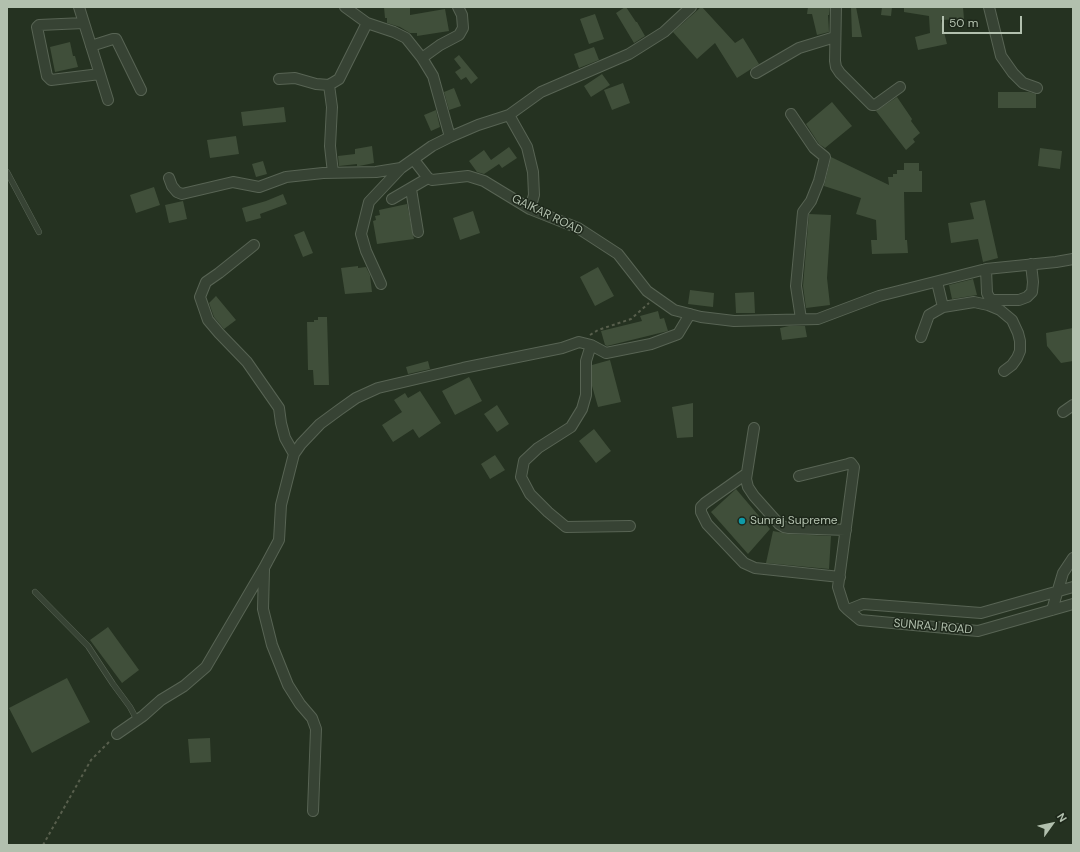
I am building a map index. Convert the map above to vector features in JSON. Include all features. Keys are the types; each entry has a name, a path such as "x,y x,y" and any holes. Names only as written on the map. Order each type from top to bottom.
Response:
{"street":[{"path":"79,7 108,100"},
{"path":"345,7 367,23 394,32 406,38 422,58 433,76 450,137"},
{"path":"422,58 440,45 459,35 463,28 462,15 458,7"},
{"path":"381,284 366,251 361,234 369,202 401,168 432,146 450,137 478,125 509,115 541,92 629,54 664,32 691,7"},
{"path":"836,7 835,61 836,67 840,73 872,105 875,105 900,87"},
{"path":"989,7 1001,56 1013,73 1023,83 1037,88"},
{"path":"84,23 39,25 37,27 47,76 51,80 100,74"},
{"path":"279,79 295,78 316,84 329,85 338,79 367,23"},
{"path":"756,73 799,48 835,37"},
{"path":"91,46 116,39 141,90"},
{"path":"329,85 332,107 330,146 333,173"},
{"path":"790,114 814,148 825,157 819,181 811,201 803,212 796,286 801,319"},
{"path":"509,115 527,147 533,172 534,195 530,209"},
{"path":"392,199 428,178 414,160"},
{"path":"169,178 172,186 177,192 182,194 233,182 259,187 286,178 333,173 376,172 401,168"},
{"name":"GAIKAR ROAD","path":"428,178 432,180 468,176 484,181 530,209 578,228 618,254 647,291 674,310 701,317 734,321 818,319 879,296 986,269 1073,259"},
{"path":"411,189 418,232"},
{"path":"254,245 219,274 206,282 200,298 208,320 247,362 279,408 285,438 294,454"},
{"path":"986,269 989,297 992,300 1019,300 1027,297 1032,292 1033,282 1031,264"},
{"path":"936,282 943,307"},
{"path":"921,337 929,315 943,307 974,302 988,305 1000,310 1012,320 1018,333 1020,351 1012,365 1004,371"},
{"path":"116,734 138,720 161,700 184,686 206,668 279,540 281,506 294,454 301,444 320,424 356,398 378,388 463,368 562,348 579,342 592,345 606,353 651,344 678,334 690,314"},
{"path":"592,345 586,362 586,395 582,409 571,427 538,448 524,461 521,477 530,494 566,527 630,526"},
{"path":"1063,412 1073,405"},
{"path":"754,428 746,474 748,488 779,524 784,527 846,530"},
{"path":"799,476 848,464 853,465 854,467 838,587 844,606 848,610 863,604 965,613 988,612 1073,587"},
{"path":"746,474 701,507 701,512 707,524 744,563 755,568 840,577"},
{"path":"1052,610 1063,573 1073,558"},
{"path":"264,568 264,610 272,645 288,685 300,704 312,718 316,729 313,811"},
{"name":"SUNRAJ ROAD","path":"848,610 860,620 978,631 1073,604"},
{"path":"988,612 992,628"},
{"path":"964,630 965,613"}],"lane":[{"path":"7,172 39,232"},
{"path":"35,592 88,646 138,720"}],"path":[{"path":"579,342 598,330 631,319 656,297"},
{"path":"43,845 91,760 116,734"}],"building":[{"path":"384,7 410,7 410,15 445,9 449,31 417,36 417,33 410,33 400,27 387,23"},
{"path":"625,7 637,22 645,36 634,43 616,13"},
{"path":"701,7 735,43 743,38 759,64 737,78 715,43 697,59 673,32"},
{"path":"808,7 830,7 828,15 829,32 817,35 812,14 807,14"},
{"path":"851,7 856,7 862,37 852,37"},
{"path":"882,7 892,7 891,16 881,15"},
{"path":"904,7 963,7 964,19 941,20 947,44 918,50 915,37 930,33 929,16 904,12"},
{"path":"595,14 604,39 589,44 580,19"},
{"path":"70,42 73,56 75,56 78,67 55,72 50,47"},
{"path":"594,47 599,60 579,68 574,54"},
{"path":"459,55 478,78 471,84 466,77 461,80 455,72 461,68 454,59"},
{"path":"602,74 610,85 591,97 584,86"},
{"path":"623,83 630,103 612,110 604,90"},
{"path":"454,88 461,106 449,110 444,92"},
{"path":"998,92 1029,92 1036,94 1036,108 998,108"},
{"path":"897,97 920,133 913,139 915,142 906,150 876,111"},
{"path":"832,102 852,126 825,148 819,144 806,124"},
{"path":"284,107 286,122 243,126 241,112"},
{"path":"436,110 440,127 431,131 424,115"},
{"path":"236,136 239,154 210,158 207,140"},
{"path":"372,146 374,163 359,166 357,166 357,164 339,166 338,156 355,154 355,149"},
{"path":"509,147 517,158 502,168 499,164 484,174 477,172 469,161 484,150 491,160"},
{"path":"1040,148 1062,151 1060,169 1038,166"},
{"path":"831,157 889,185 888,177 893,177 893,174 897,174 897,170 904,170 904,163 919,163 919,171 922,171 922,192 904,192 905,240 907,240 908,253 872,254 871,240 877,240 876,220 856,214 861,198 824,186"},
{"path":"263,161 267,174 256,177 252,164"},
{"path":"154,187 160,205 136,213 130,195"},
{"path":"283,194 287,204 260,214 261,218 246,222 242,208"},
{"path":"985,200 998,258 983,262 978,239 951,243 948,223 974,219 970,203"},
{"path":"183,201 187,219 169,223 165,205"},
{"path":"407,204 414,239 377,244 373,221 376,220 375,216 380,215 379,210"},
{"path":"473,211 480,233 460,240 453,218"},
{"path":"809,214 831,215 827,278 830,305 806,308 803,286"},
{"path":"304,231 313,253 303,257 294,235"},
{"path":"358,266 358,268 366,267 370,275 372,292 345,294 341,268"},
{"path":"598,267 614,296 595,306 580,277"},
{"path":"973,279 977,295 952,299 949,285"},
{"path":"690,290 714,293 713,307 688,304"},
{"path":"754,292 755,313 736,313 735,293"},
{"path":"216,296 236,320 224,329 214,317 209,303"},
{"path":"658,311 660,319 664,318 668,331 607,346 605,345 601,331 642,321 640,316"},
{"path":"318,317 327,317 329,385 314,385 313,370 308,370 307,322 314,322 314,320 318,320"},
{"path":"789,326 805,326 807,337 782,340 780,328"},
{"path":"1073,328 1073,361 1061,363 1047,346 1046,333"},
{"path":"610,360 621,402 598,407 592,386 592,365"},
{"path":"428,361 430,369 408,374 406,367"},
{"path":"469,377 482,401 455,415 442,391"},
{"path":"420,391 441,423 419,438 413,429 393,442 382,425 402,412 394,400 405,393 408,398"},
{"path":"693,403 693,437 677,438 672,407"},
{"path":"497,405 509,424 497,432 484,414"},
{"path":"594,429 611,451 596,463 579,441"},
{"path":"495,455 505,470 490,479 481,464"},
{"path":"736,489 770,529 748,554 711,512"},
{"path":"773,531 789,534 831,536 829,569 766,563"},
{"path":"108,627 139,670 122,683 90,640"},
{"path":"67,678 90,722 32,753 9,708"},
{"path":"210,738 211,762 190,763 188,739"}],"place":[{"name":"Sunraj Supreme","path":"742,521"}]}
